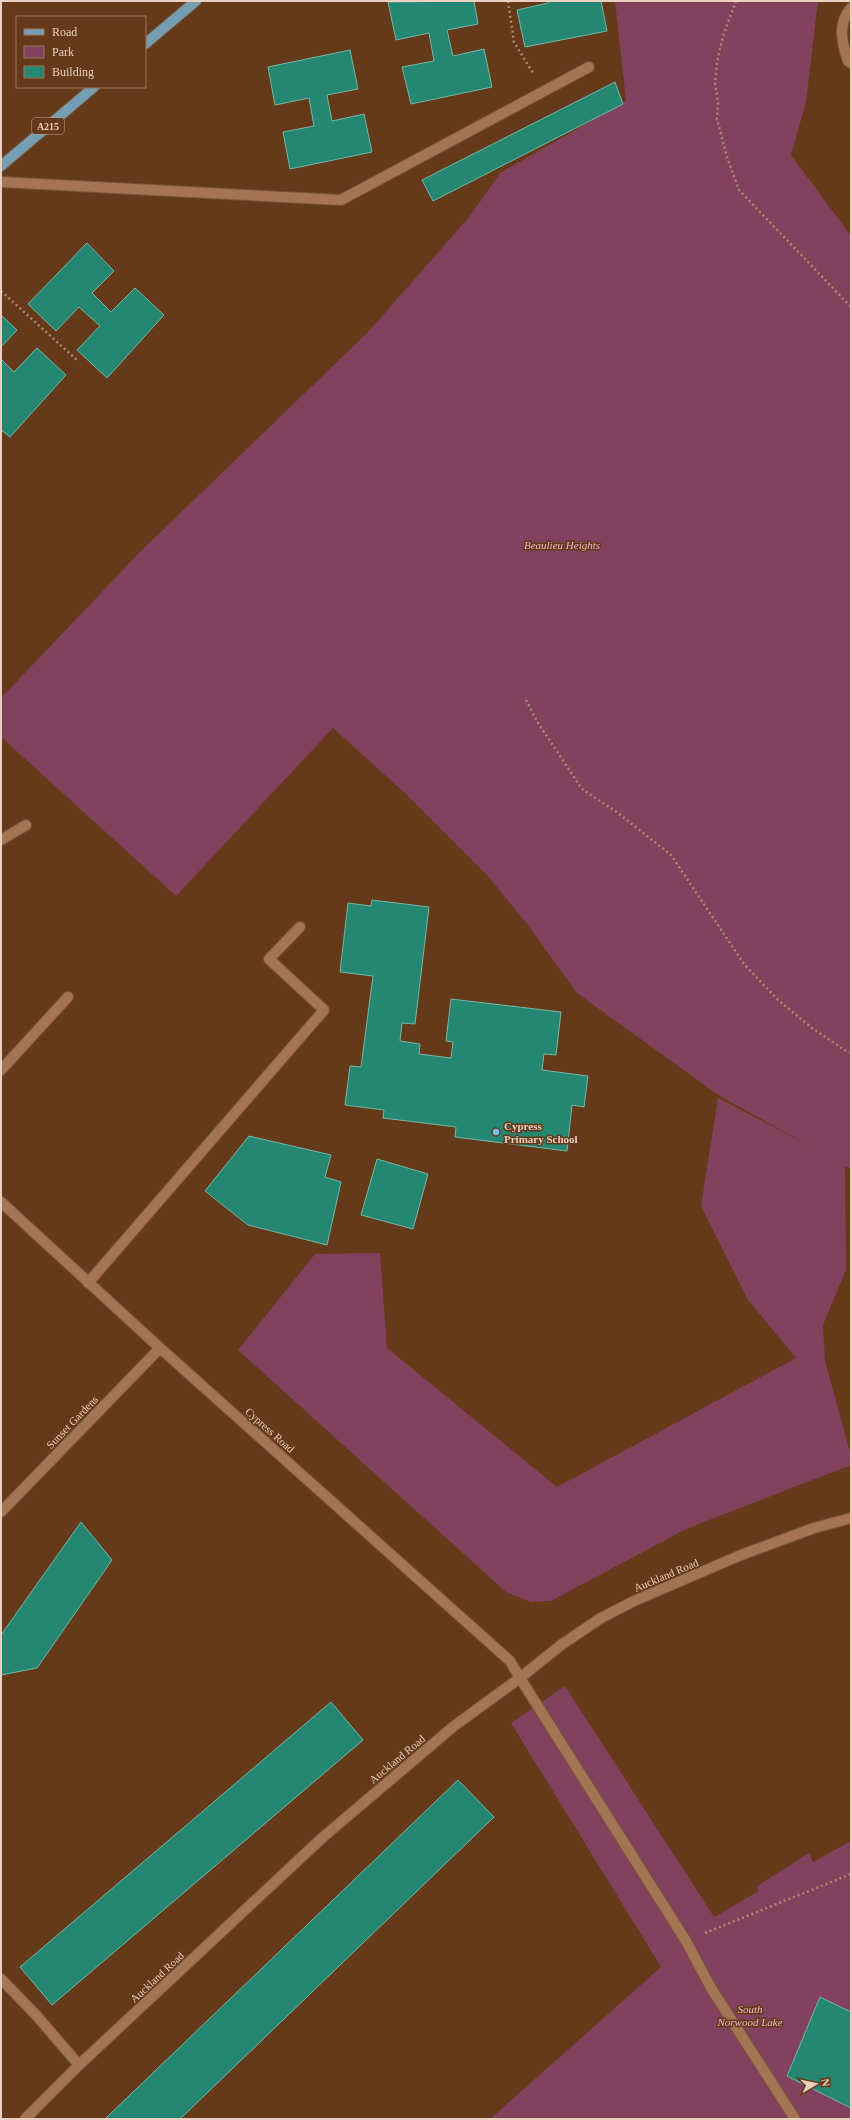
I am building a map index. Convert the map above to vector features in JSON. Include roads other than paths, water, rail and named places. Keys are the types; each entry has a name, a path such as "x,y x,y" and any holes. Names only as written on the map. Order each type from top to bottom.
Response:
{"main road":[{"path":"146,43 196,1"},
{"name":"A215","path":"1,166 93,88"}],"street":[{"path":"851,8 844,15 841,40 848,61 851,63"},
{"path":"1,182 341,200 589,67"},
{"path":"1,840 26,825"},
{"path":"88,1282 324,1010 269,959 300,927"},
{"path":"1,1070 68,997"},
{"name":"Cypress Road","path":"1,1202 160,1348 510,1661 686,1941 711,1988 795,2119"},
{"name":"Sunset Gardens","path":"1,1512 160,1348"},
{"name":"Auckland Road","path":"26,2119 79,2065 322,1838 454,1726 520,1678 561,1645 601,1618 634,1601 741,1555 814,1528 851,1518"},
{"path":"1,1979 36,2014 79,2065"}],"place":[{"name":"Cypress Primary School","path":"496,1132"}],"park label":[{"name":"Beaulieu Heights","path":"562,545"},
{"name":"South Norwood Lake","path":"750,2015"}]}
